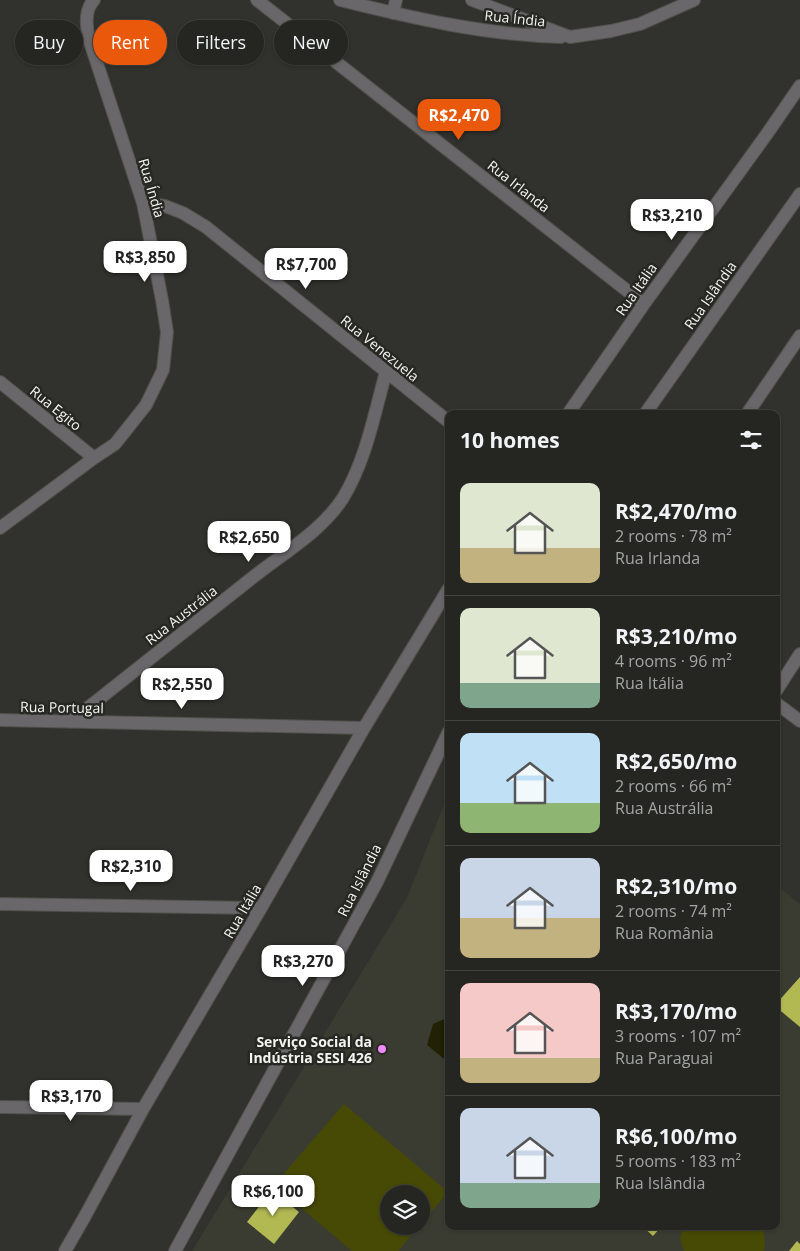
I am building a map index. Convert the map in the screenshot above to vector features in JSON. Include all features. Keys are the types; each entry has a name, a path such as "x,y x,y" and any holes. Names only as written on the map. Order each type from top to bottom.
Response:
{"street":[{"name":"Rua Irlanda","path":"257,0 644,304"},
{"name":"Rua Índia","path":"340,0 393,13 494,32 529,36 570,37 611,31 640,24 694,0"},
{"path":"393,13 396,0"},
{"path":"472,0 570,37"},
{"name":"Rua Índia","path":"0,528 115,444 146,404 163,370 167,332 143,203 89,39 86,27 90,1"},
{"name":"Rua Itália","path":"571,410 800,86"},
{"name":"Rua Islândia","path":"648,410 800,194"},
{"name":"Rua Venezuela","path":"143,203 165,206 183,213 206,227 445,419"},
{"path":"749,410 800,336"},
{"name":"Rua Austrália","path":"70,722 306,537 329,516 355,476 365,450 386,372"},
{"name":"Rua Egito","path":"0,382 94,458"},
{"name":"Rua Itália","path":"65,1251 143,1109 364,728 445,595"},
{"path":"780,685 800,654"},
{"path":"780,706 800,721"},
{"name":"Rua Portugal","path":"0,720 364,728"},
{"name":"Rua Islândia","path":"174,1251 376,882 445,739"},
{"path":"0,904 261,908"},
{"path":"0,1107 143,1109"}],"shaded area":[{"name":"Serviço Social da Indústria SESI 426","path":"445,802 445,1230 780,1230 780,888 800,904 800,1251 192,1251 407,898"},
{"path":"445,1019 445,1060 427,1045 433,1024"},
{"path":"344,1104 445,1189 445,1196 430,1213 430,1185 380,1185 380,1235 411,1235 398,1251 352,1251 274,1185"},
{"path":"682,1230 763,1230 765,1242 764,1251 684,1251 680,1239"}],"building":[{"path":"800,977 800,1027 780,1010 780,1000"},
{"path":"272,1190 299,1212 274,1244 247,1222"},
{"path":"646,1230 658,1230 653,1236"},
{"path":"797,1241 800,1244 800,1251 789,1251"}],"place":[{"name":"Serviço Social da Indústria SESI 426","path":"382,1049"}]}
